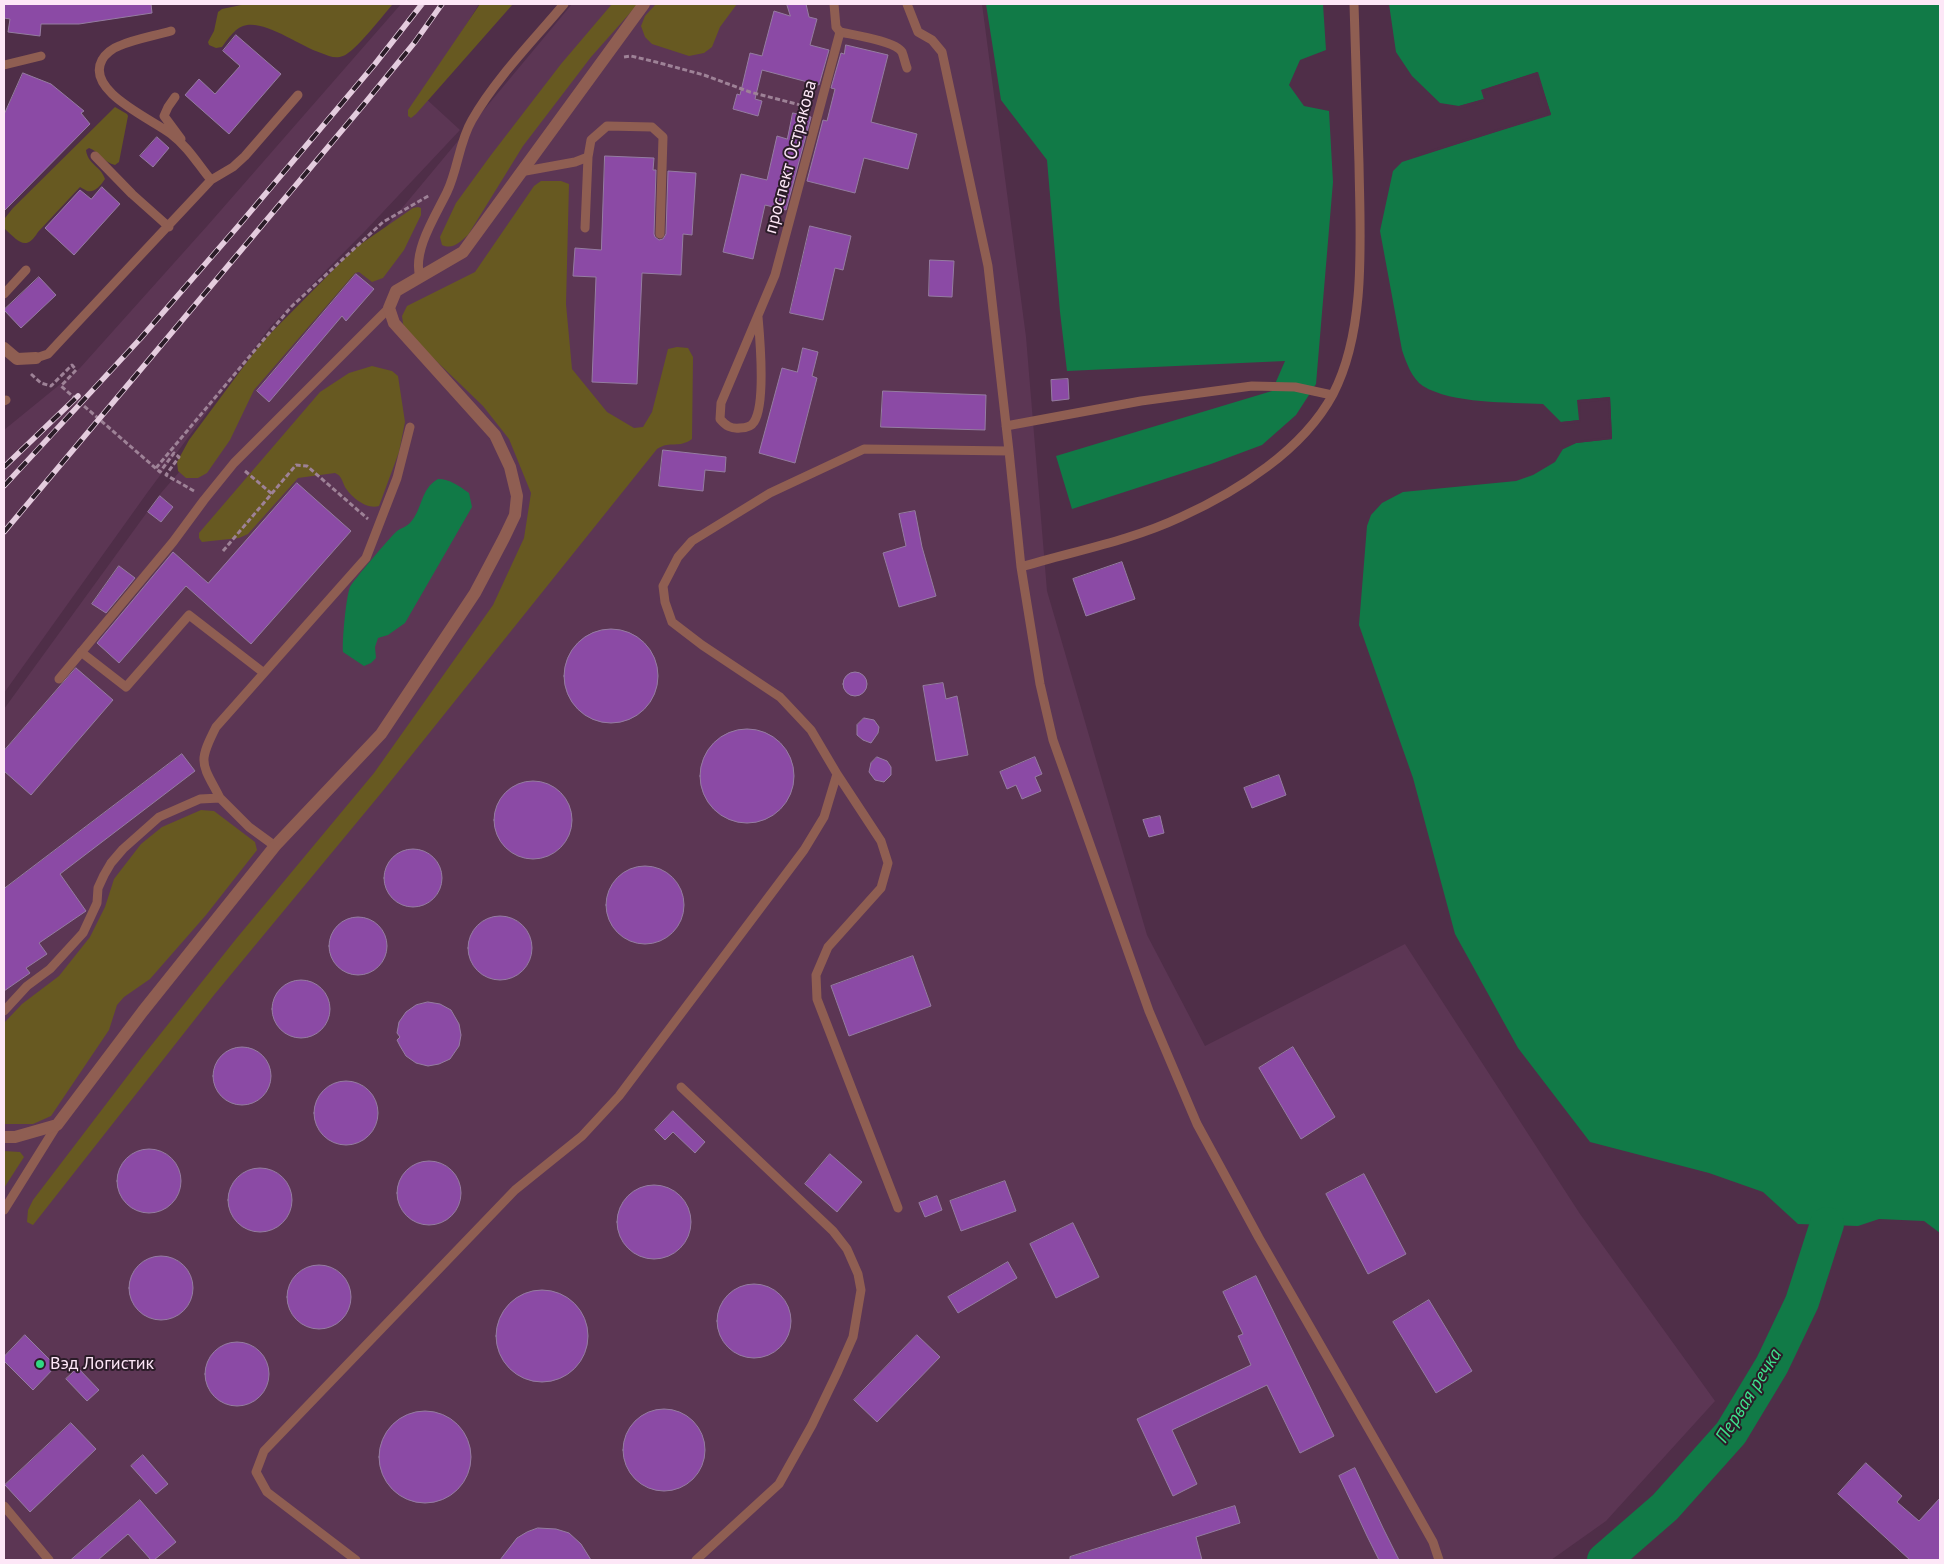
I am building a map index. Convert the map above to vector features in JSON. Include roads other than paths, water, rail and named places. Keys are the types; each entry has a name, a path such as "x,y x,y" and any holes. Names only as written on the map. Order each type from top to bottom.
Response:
{"street":[{"path":"4,1136 15,1138 57,1125 143,1011 275,846 381,734 475,593 515,514 517,496 510,467 495,435 394,323 389,308 396,291 463,252 644,4"},
{"path":"4,348 17,359 36,358"}],"lane":[{"path":"420,277 418,270 420,251 452,182 461,145 471,121 494,88 564,4"},
{"name":"проспект Острякова","path":"758,317 761,359 758,409 754,423 746,428 725,426 720,420 721,403 775,275 820,111 840,32 836,27 834,4"},
{"path":"908,4 918,32 932,40 942,52 988,266 1021,567 1045,710 1053,740 1149,1011 1197,1124 1259,1238 1402,1487 1432,1542 1439,1560"},
{"path":"1021,567 1111,543 1180,518 1228,494 1275,461 1312,424 1332,395 1346,366 1356,323 1360,237 1354,4"},
{"path":"171,31 118,46 104,55 99,65 98,73 103,83 118,100 166,130 191,152 211,180"},
{"path":"840,32 889,44 897,48 902,52 907,68"},
{"path":"4,64 41,56"},
{"path":"36,358 48,354 211,180 233,167 245,156 298,95"},
{"path":"175,97 164,116 178,133 184,146"},
{"path":"585,228 588,157 591,140 607,126 652,127 663,137 660,234"},
{"path":"95,156 132,194 169,227"},
{"path":"520,172 575,162 588,157"},
{"path":"4,294 26,270"},
{"path":"59,679 173,542 234,463 389,308"},
{"path":"1006,426 1141,401 1252,386 1295,387 1332,395"},
{"path":"275,846 249,827 220,798 203,766 204,750 216,727 366,558 397,478 410,427"},
{"path":"898,1208 817,999 816,974 828,947 881,888 888,862 881,841 836,774 811,730 780,697 702,645 672,622 664,602 663,586 674,564 692,542 770,493 864,450 1009,451"},
{"path":"81,652 126,687 189,615 264,673"},
{"path":"356,1560 267,1492 256,1472 264,1451 515,1190 582,1136 619,1096 804,850 824,817 836,774"},
{"path":"4,1011 27,986 50,969 82,933 97,903 98,888 111,862 138,833 159,817 200,799 220,798"},
{"path":"681,1087 832,1231 847,1249 858,1274 861,1290 853,1337 812,1425 779,1484 696,1560"},
{"path":"4,1210 57,1125"},
{"path":"4,1506 49,1560"}],"waterway":[{"name":"Первая речка","path":"1604,1560 1665,1507 1731,1433 1772,1365 1802,1302 1827,1224"}],"railway":[{"path":"4,486 140,339 240,224 375,64 422,4"},
{"path":"4,532 365,103 415,42 442,4"},
{"path":"4,467 78,396"}],"place":[{"name":"Вэд Логистик","path":"40,1364"}]}
